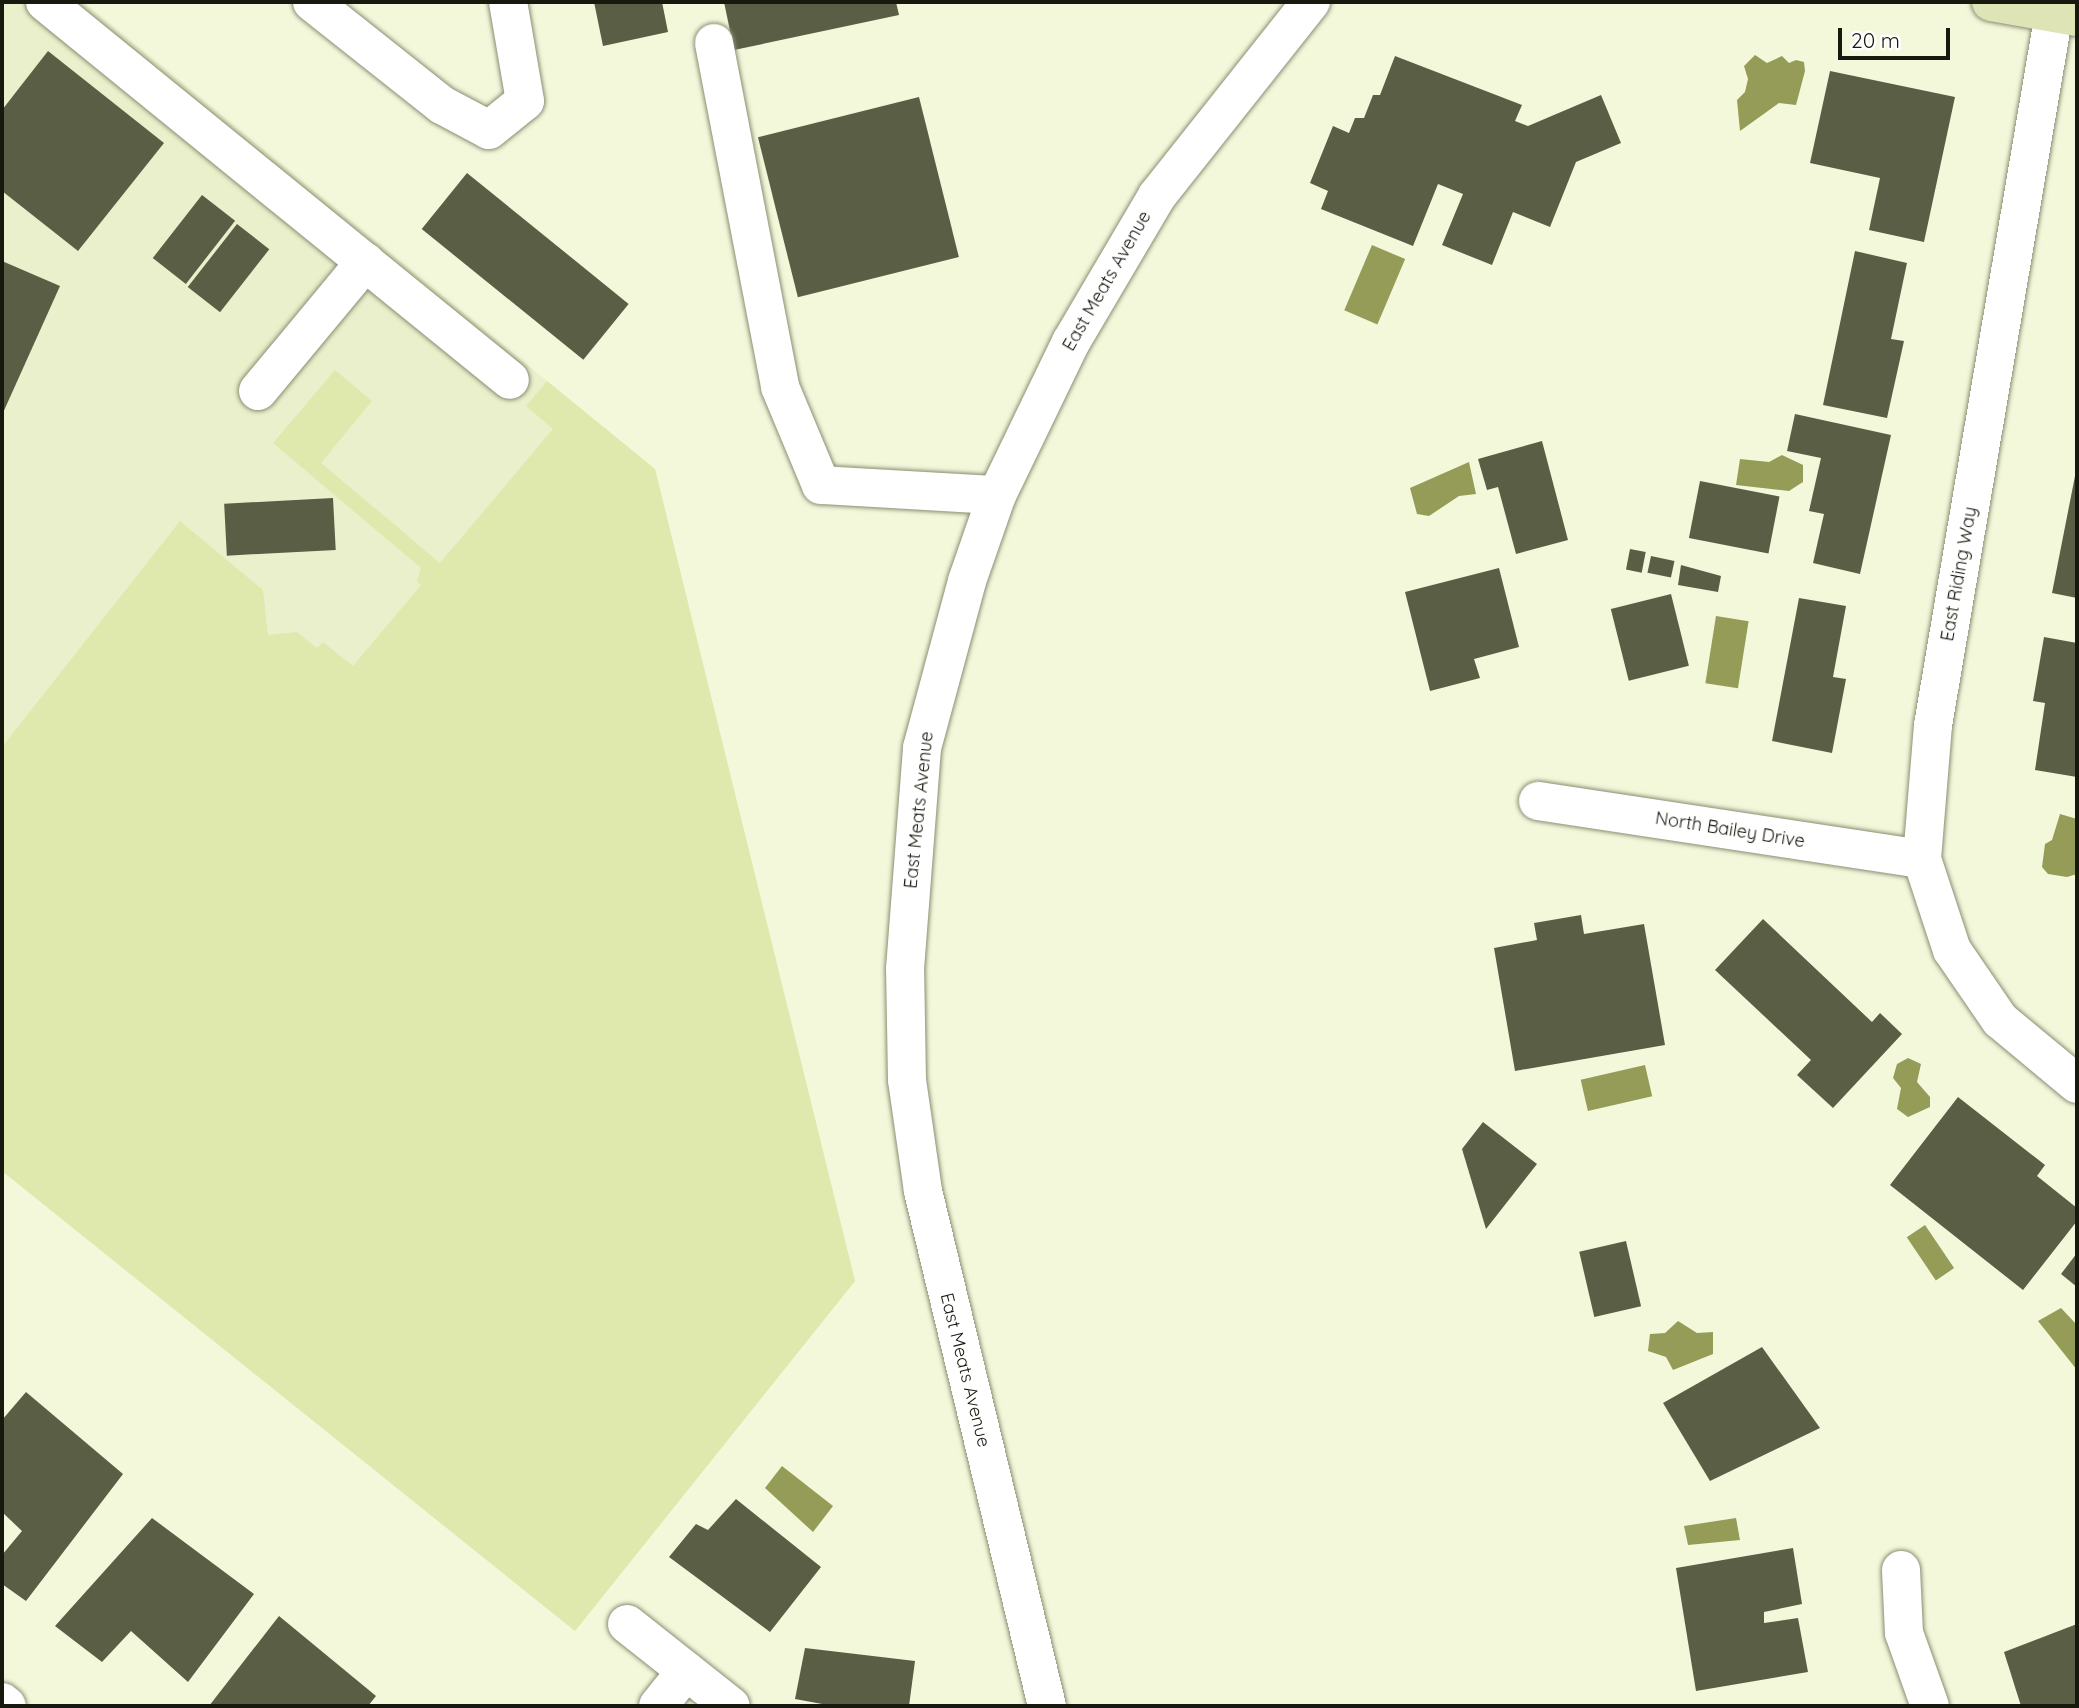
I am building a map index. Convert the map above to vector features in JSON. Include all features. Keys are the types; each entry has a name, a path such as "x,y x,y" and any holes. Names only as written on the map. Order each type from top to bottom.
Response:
{"main road":[{"path":"1991,2 2065,15"}],"street":[{"path":"45,2 510,380"},
{"path":"312,2 442,105 489,130 525,101 508,2"},
{"name":"East Meats Avenue","path":"1047,1706 923,1191 907,1080 905,969 922,748 967,581 997,495 1071,342 1157,196 1311,2"},
{"name":"East Riding Way","path":"2065,15 1933,725 1922,859 1952,950 1993,1010 2077,1084"},
{"path":"714,43 780,387 821,485 997,495"},
{"path":"258,391 365,262"},
{"name":"North Bailey Drive","path":"1538,801 1922,859"},
{"path":"1901,1570 1904,1633 1930,1706"},
{"path":"627,1624 731,1706"},
{"path":"658,1706 686,1671"},
{"path":"2,1702 7,1706"}],"shaded area":[{"path":"2,2 83,2 655,469 855,1281 575,1631 2,1171"},
{"path":"1755,55 1767,63 1782,56 1789,63 1796,60 1804,62 1805,71 1796,105 1779,103 1740,131 1737,100 1745,92 1748,79 1744,66"},
{"path":"1372,245 1405,259 1377,324 1344,310"},
{"path":"335,370 372,401 321,463 440,563 553,429 526,406 547,381 655,469 855,1281 575,1631 2,1171 2,747 180,521 263,590 268,635 297,632 317,648 323,642 353,666 421,585 417,581 421,568 273,443"},
{"path":"1782,455 1803,465 1803,482 1789,491 1736,485 1740,459 1769,462"},
{"path":"1469,462 1476,494 1459,496 1429,516 1417,514 1410,488"},
{"path":"1716,616 1749,621 1738,688 1705,683"},
{"path":"2060,814 2077,819 2077,874 2067,877 2048,874 2042,867 2045,844 2052,840"},
{"path":"1908,1058 1921,1064 1917,1082 1930,1097 1930,1107 1908,1117 1897,1109 1901,1088 1893,1078 1897,1064"},
{"path":"1645,1065 1652,1096 1588,1111 1581,1080"},
{"path":"1925,1225 1954,1268 1936,1280 1907,1237"},
{"path":"2061,1308 2077,1325 2077,1370 2038,1321"},
{"path":"1678,1321 1697,1333 1713,1332 1713,1354 1673,1370 1666,1357 1648,1351 1650,1334 1665,1333"},
{"path":"782,1466 833,1506 813,1532 765,1488"},
{"path":"1736,1518 1740,1540 1688,1545 1684,1526"}],"building":[{"path":"594,2 662,2 668,32 603,46"},
{"path":"724,2 896,2 899,15 734,50"},
{"path":"48,51 164,143 78,251 2,191 2,110"},
{"path":"1395,56 1522,105 1515,121 1528,126 1601,95 1621,143 1576,162 1550,227 1513,212 1492,265 1442,245 1463,194 1438,184 1413,246 1321,209 1328,191 1310,183 1333,126 1349,133 1355,118 1364,118 1373,95 1380,95"},
{"path":"1830,71 1955,97 1924,242 1869,230 1880,178 1810,163"},
{"path":"919,97 959,257 798,297 758,137"},
{"path":"467,173 629,304 583,360 422,229"},
{"path":"202,195 235,221 186,284 153,258"},
{"path":"237,224 269,249 220,312 188,287"},
{"path":"1855,251 1907,263 1891,339 1904,341 1887,418 1823,405"},
{"path":"2,261 60,286 2,415"},
{"path":"1795,414 1891,435 1860,574 1813,563 1824,514 1809,511 1821,458 1787,451"},
{"path":"1542,441 1568,540 1516,554 1498,487 1487,490 1478,459"},
{"path":"2077,471 2077,598 2052,593"},
{"path":"1700,481 1780,496 1768,553 1689,538"},
{"path":"333,498 336,550 227,556 224,504"},
{"path":"1630,549 1646,552 1642,573 1626,570"},
{"path":"1651,556 1674,561 1671,578 1647,573"},
{"path":"1681,565 1721,576 1718,592 1678,585"},
{"path":"1499,568 1519,647 1474,659 1480,678 1430,691 1405,592"},
{"path":"1671,594 1689,666 1629,681 1611,609"},
{"path":"1799,598 1846,606 1833,677 1846,679 1832,753 1772,741"},
{"path":"2044,637 2077,643 2077,777 2035,770 2045,703 2033,701"},
{"path":"1581,915 1584,934 1644,924 1665,1045 1515,1071 1494,948 1537,940 1534,923"},
{"path":"1763,919 1872,1022 1880,1013 1902,1034 1833,1108 1797,1075 1811,1060 1715,970"},
{"path":"1958,1097 2045,1165 2037,1176 2077,1208 2077,1221 2023,1290 1890,1185"},
{"path":"1483,1122 1537,1164 1486,1229 1462,1149"},
{"path":"1626,1241 1641,1306 1594,1317 1579,1252"},
{"path":"2077,1253 2077,1287 2061,1274"},
{"path":"1762,1347 1820,1428 1710,1481 1663,1403"},
{"path":"26,1392 123,1474 26,1601 2,1584 2,1555 22,1531 2,1512 2,1420"},
{"path":"736,1499 821,1567 770,1632 669,1557 696,1524 708,1530"},
{"path":"152,1518 254,1594 188,1682 131,1631 102,1662 55,1626"},
{"path":"1793,1548 1802,1604 1764,1612 1764,1623 1798,1618 1808,1672 1696,1691 1676,1568"},
{"path":"279,1616 376,1696 368,1706 209,1706"},
{"path":"2077,1624 2077,1706 2021,1706 2004,1652"},
{"path":"805,1648 915,1661 909,1706 833,1706 795,1699"}]}
